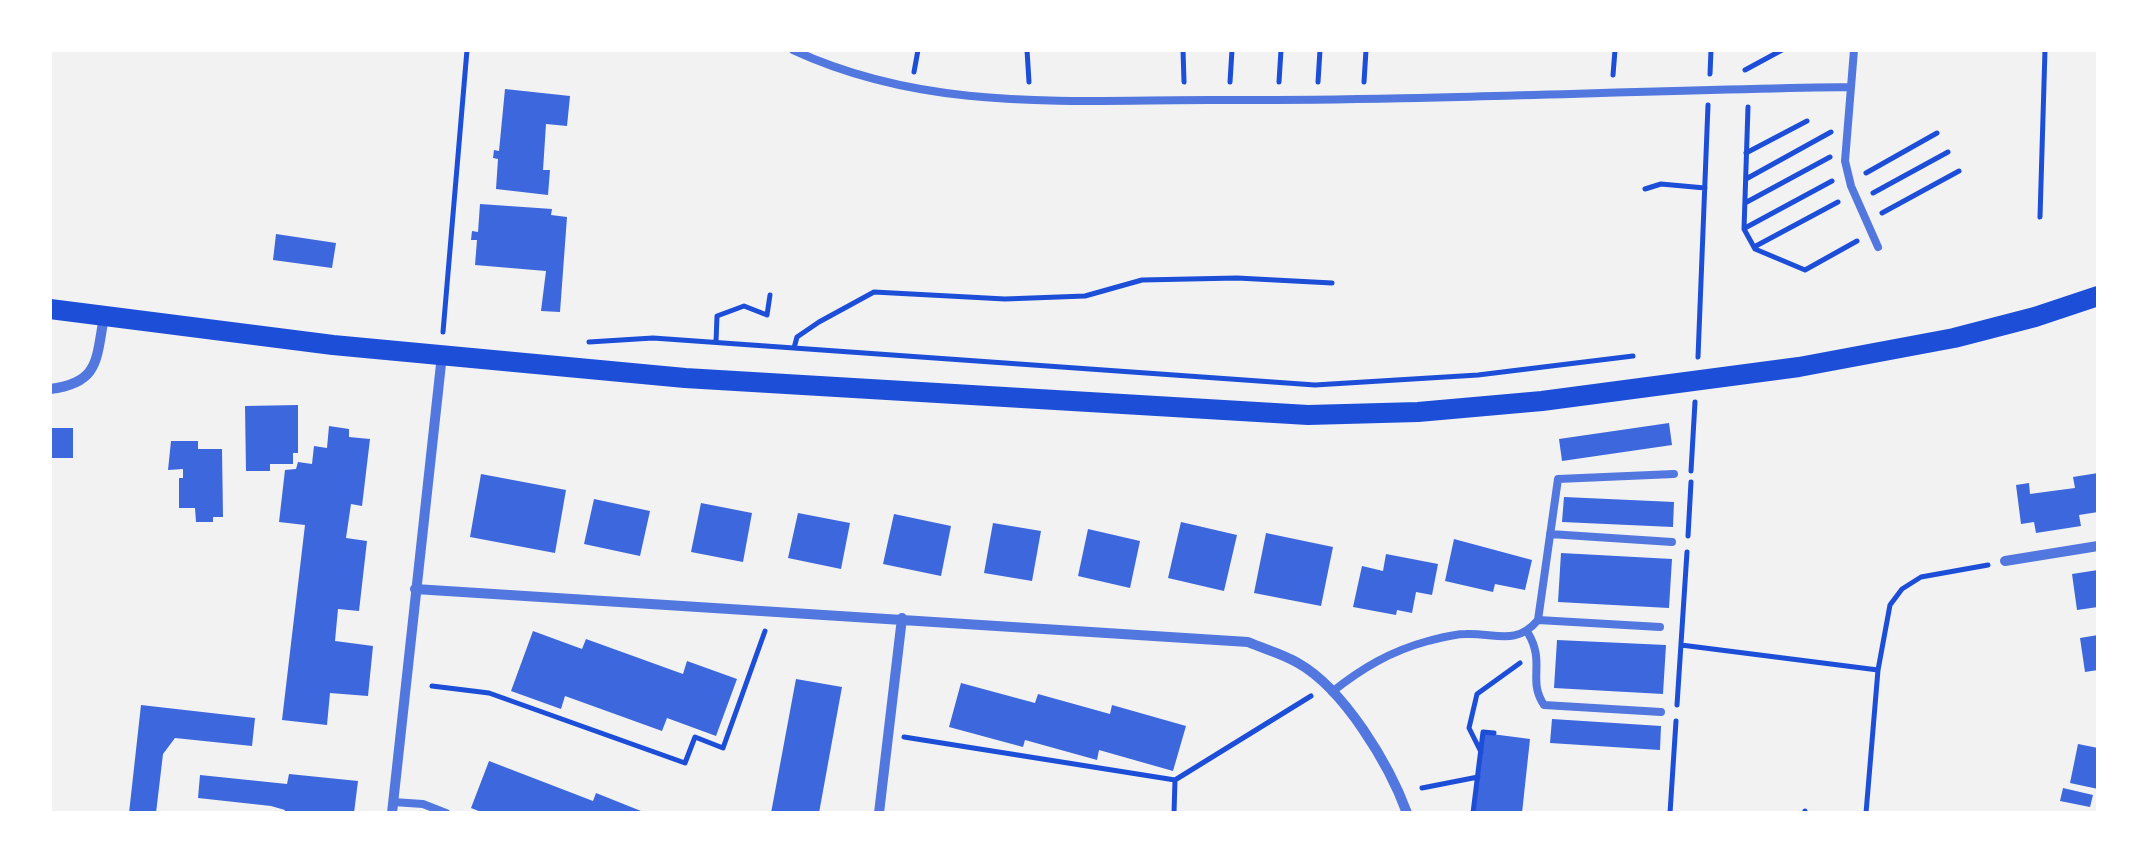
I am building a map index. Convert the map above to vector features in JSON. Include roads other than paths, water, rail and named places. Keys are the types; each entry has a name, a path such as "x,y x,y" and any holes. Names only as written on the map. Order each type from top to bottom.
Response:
{"main road":[{"path":"50,309 442,355 685,378 1308,415 1418,412 1542,401 1799,368 1954,338 2098,296"}],"street":[{"path":"50,389 81,382 94,369 104,317"},
{"path":"393,808 442,355"},
{"path":"2005,562 2098,546"},
{"path":"415,589 1248,642 1298,663 1332,692 1375,747 1406,813"},
{"path":"879,813 902,618"}],"lane":[{"path":"793,50 852,75 912,90 1030,100 1363,100 1851,87"},
{"path":"1854,50 1846,148 1849,177 1878,246"},
{"path":"1332,692 1358,670 1390,653 1430,640 1463,634 1512,638 1528,633 1538,620 1558,479 1674,474"},
{"path":"1550,534 1672,542"},
{"path":"1538,620 1660,627"},
{"path":"1528,633 1538,650 1536,693 1544,704 1661,712"},
{"path":"393,808 419,804 446,813"}]}
